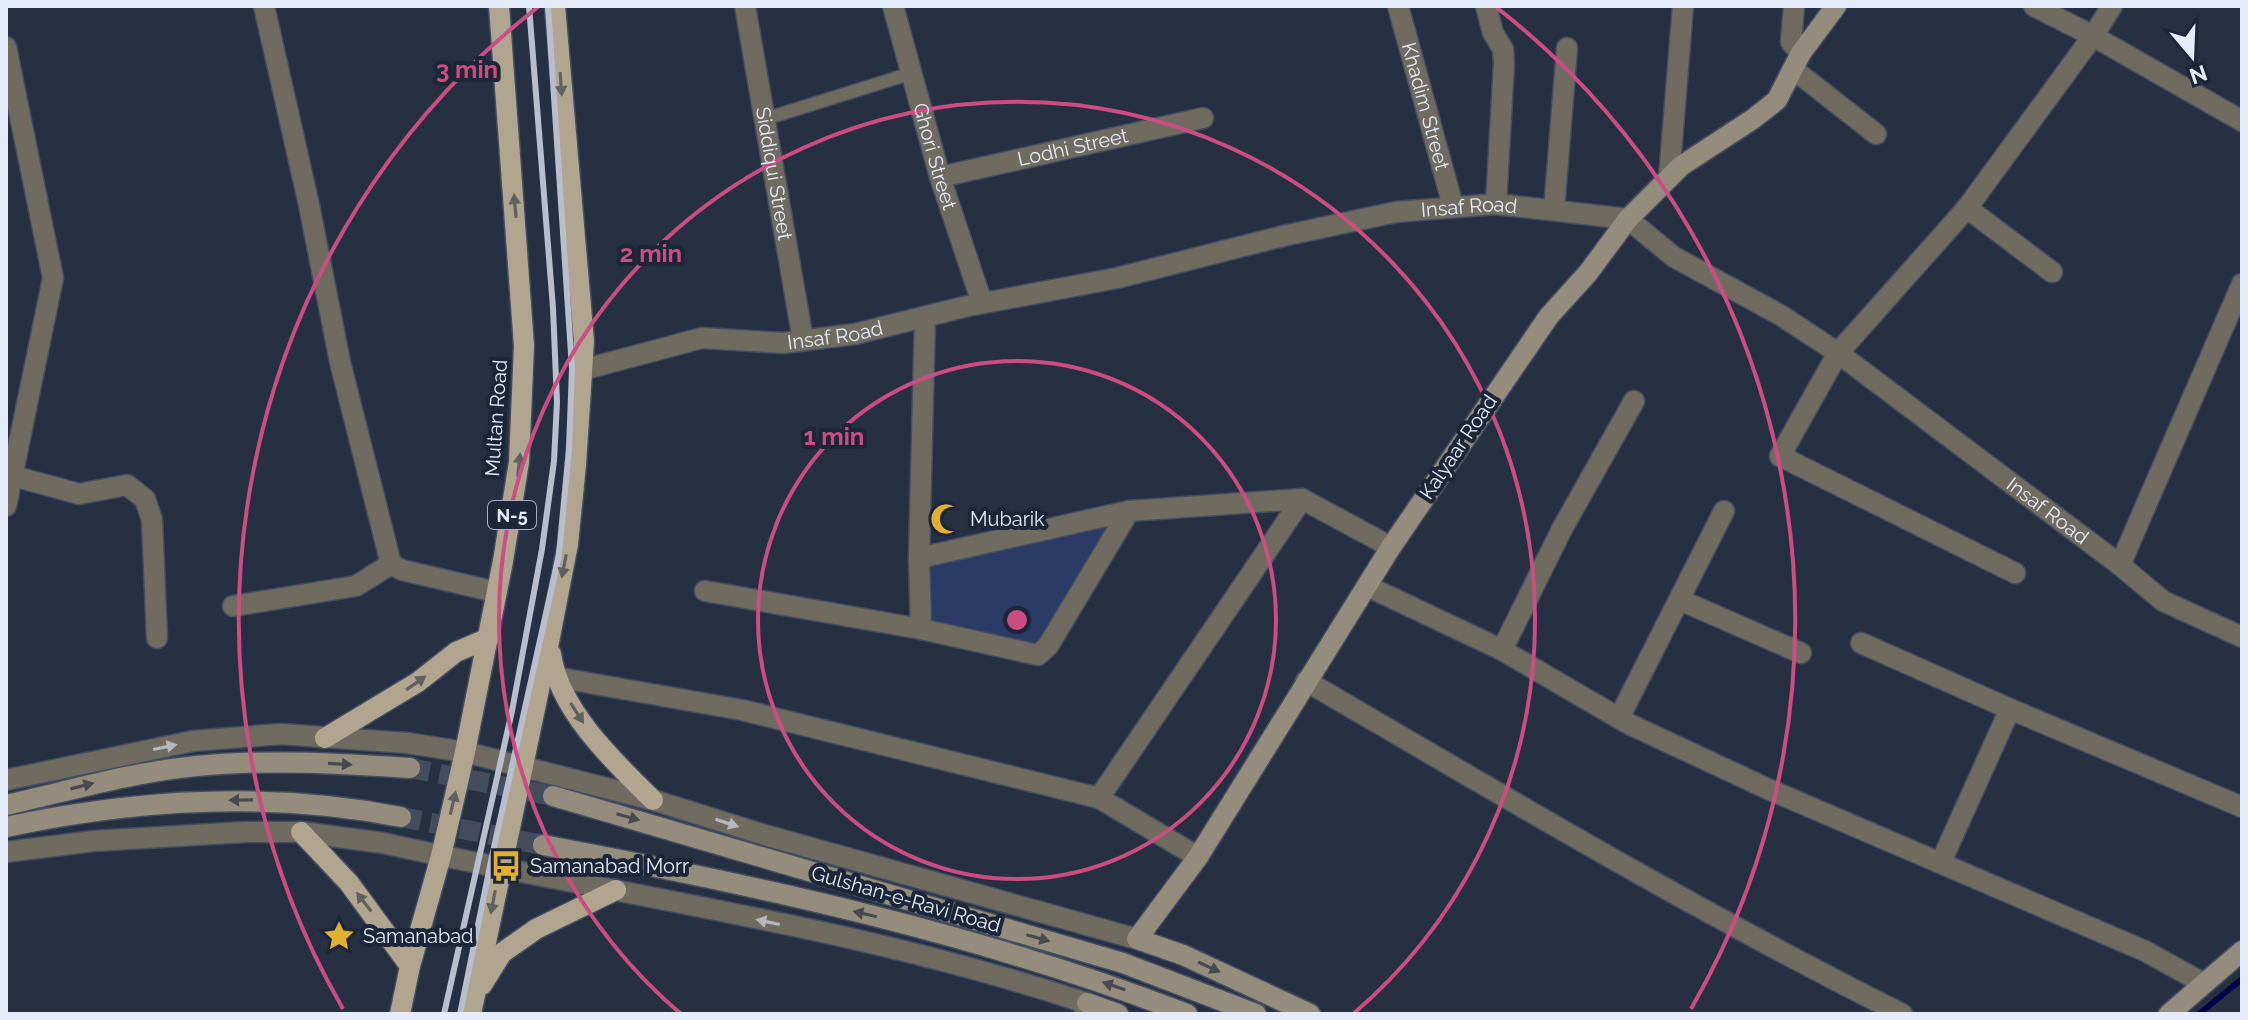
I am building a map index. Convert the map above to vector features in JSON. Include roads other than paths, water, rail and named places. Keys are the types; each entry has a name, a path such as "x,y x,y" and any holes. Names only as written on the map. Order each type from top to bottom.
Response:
{"main road":[{"name":"Multan Road","path":"400,1014 465,752 489,638 519,462 524,346 499,6"},
{"path":"473,1005 568,544 584,341 555,6"},
{"name":"Kalyaar Road","path":"1137,939 1198,857 1391,547 1549,316 1588,273 1628,219 1681,166 1777,100 1797,61 1836,6"},
{"path":"325,738 418,682 456,652 489,638"},
{"path":"549,642 555,677 597,742 653,800"},
{"path":"6,805 104,781 197,766 323,763 410,768"},
{"name":"Gulshan-e-Ravi Road","path":"553,796 1123,963 1256,1014"},
{"path":"6,827 135,806 203,801 313,804 401,817"},
{"path":"301,832 349,883 410,966"},
{"name":"Gulshan-e-Ravi Road","path":"543,845 893,921 1101,981 1187,1014"},
{"path":"473,1005 502,953 536,929 616,890"},
{"path":"1137,939 1183,955 1310,1014"},
{"path":"2169,1014 2242,951"},
{"path":"1086,1009 1118,1014"}],"street":[{"path":"264,6 309,205 340,362 391,564 402,570 496,592"},
{"name":"Siddiqui Street","path":"745,6 803,340"},
{"name":"Ghori Street","path":"893,6 940,177 982,303"},
{"name":"Khadim Street","path":"1398,6 1453,206"},
{"path":"1486,6 1493,33 1503,49 1504,63 1496,204"},
{"path":"1669,178 1683,6"},
{"path":"1794,6 1791,42 1797,61 1876,134"},
{"path":"2034,6 2242,121"},
{"path":"2015,573 1780,456 1838,353 1967,208 2112,6"},
{"path":"6,47 11,104 53,278 9,474 6,506"},
{"path":"1554,210 1567,48"},
{"name":"Lodhi Street","path":"940,177 1203,118"},
{"name":"Insaf Road","path":"582,370 702,338 783,343 855,334 982,303 1117,278 1283,236 1382,215 1496,204 1628,219 1674,257 1782,316 1838,353 2120,565 2163,601 2242,637"},
{"path":"1967,208 2052,272"},
{"path":"2120,565 2242,284"},
{"path":"921,629 919,558 925,317"},
{"path":"1502,650 1562,529 1634,401"},
{"path":"9,474 79,494 127,485 145,499 152,520 157,638"},
{"path":"919,558 1129,511 1302,499 1391,547"},
{"path":"1099,798 1302,499"},
{"path":"705,591 921,629 1038,655 1048,646 1129,511"},
{"path":"1619,718 1724,511"},
{"path":"233,606 356,586 391,564"},
{"path":"1367,586 1502,650 1619,718 1768,789 2145,951 2203,983"},
{"path":"1680,600 1801,653"},
{"path":"1861,643 2242,807"},
{"path":"555,677 742,710 1099,798 1198,857"},
{"path":"1306,681 1594,849 1781,953 1902,1014"},
{"path":"1941,862 2010,709"},
{"path":"6,780 193,741 281,734 407,743 522,765 653,800 765,835 1137,939"},
{"path":"6,852 94,841 245,832 301,832 383,843 905,951 1020,981 1086,1009"}],"lane":[{"path":"765,119 912,73"}],"waterway":[{"path":"2199,1014 2242,979"}],"tunnel":[{"path":"410,768 553,796"},
{"path":"401,817 543,845"}],"railway":[{"path":"444,1014 512,711 542,549 554,461 557,402 553,308 529,6"},
{"path":"460,1014 559,555 569,449 572,369 548,6"}],"place":[{"name":"Mubarik","path":"946,519"},
{"name":"Samanabad Morr","path":"506,866"},
{"name":"Samanabad","path":"339,936"}]}
